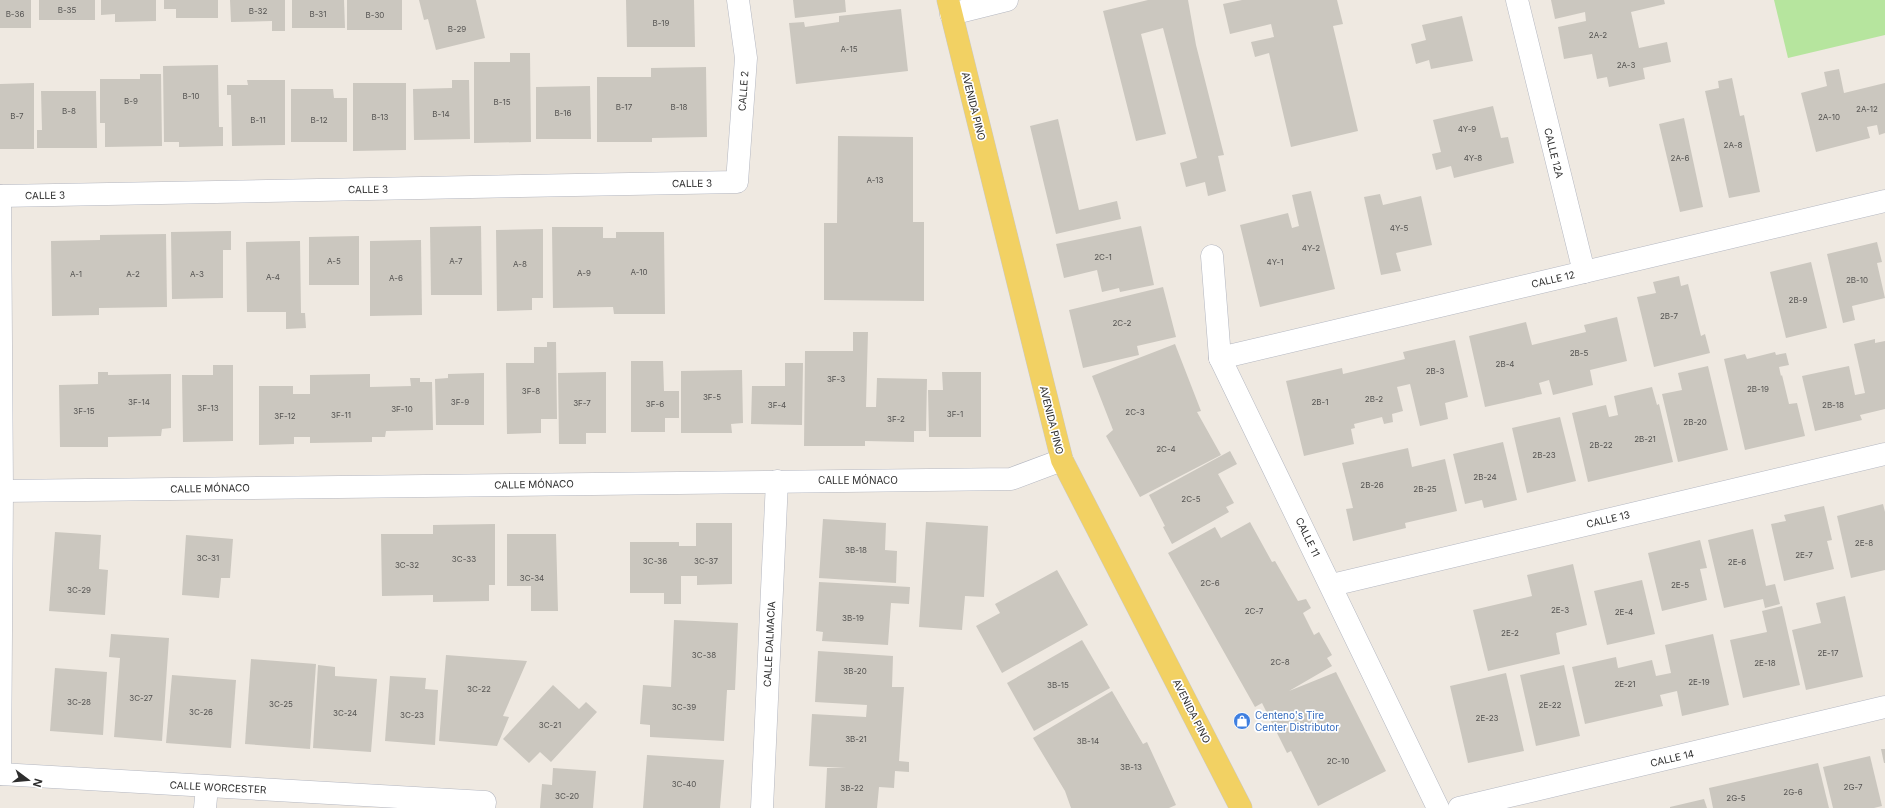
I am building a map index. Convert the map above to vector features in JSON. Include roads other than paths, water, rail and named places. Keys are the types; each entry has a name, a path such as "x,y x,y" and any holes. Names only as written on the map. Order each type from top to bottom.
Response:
{"main road":[{"name":"AVENIDA PINO","path":"950,7 1062,460 1241,808"}],"street":[{"name":"CALLE 2","path":"737,182 746,58 738,0"},
{"path":"950,7 1007,0"},
{"name":"CALLE 12A","path":"1517,0 1584,272"},
{"name":"CALLE 3","path":"0,196 737,182"},
{"path":"0,196 2,491 0,774"},
{"name":"CALLE 12","path":"1220,358 1885,201"},
{"name":"CALLE 11","path":"1212,256 1220,358 1332,584 1438,808"},
{"name":"CALLE 13","path":"1332,584 1885,454"},
{"name":"CALLE MÓNACO","path":"2,491 1011,479 1062,460"},
{"name":"CALLE DALMACIA","path":"762,808 777,481"},
{"name":"CALLE 14","path":"1459,808 1885,707"},
{"name":"CALLE WORCESTER","path":"0,774 484,802 484,808"},
{"path":"206,808 207,787"}],"place":[{"name":"Centeno's Tire Center Distributor","path":"1242,721"}]}
